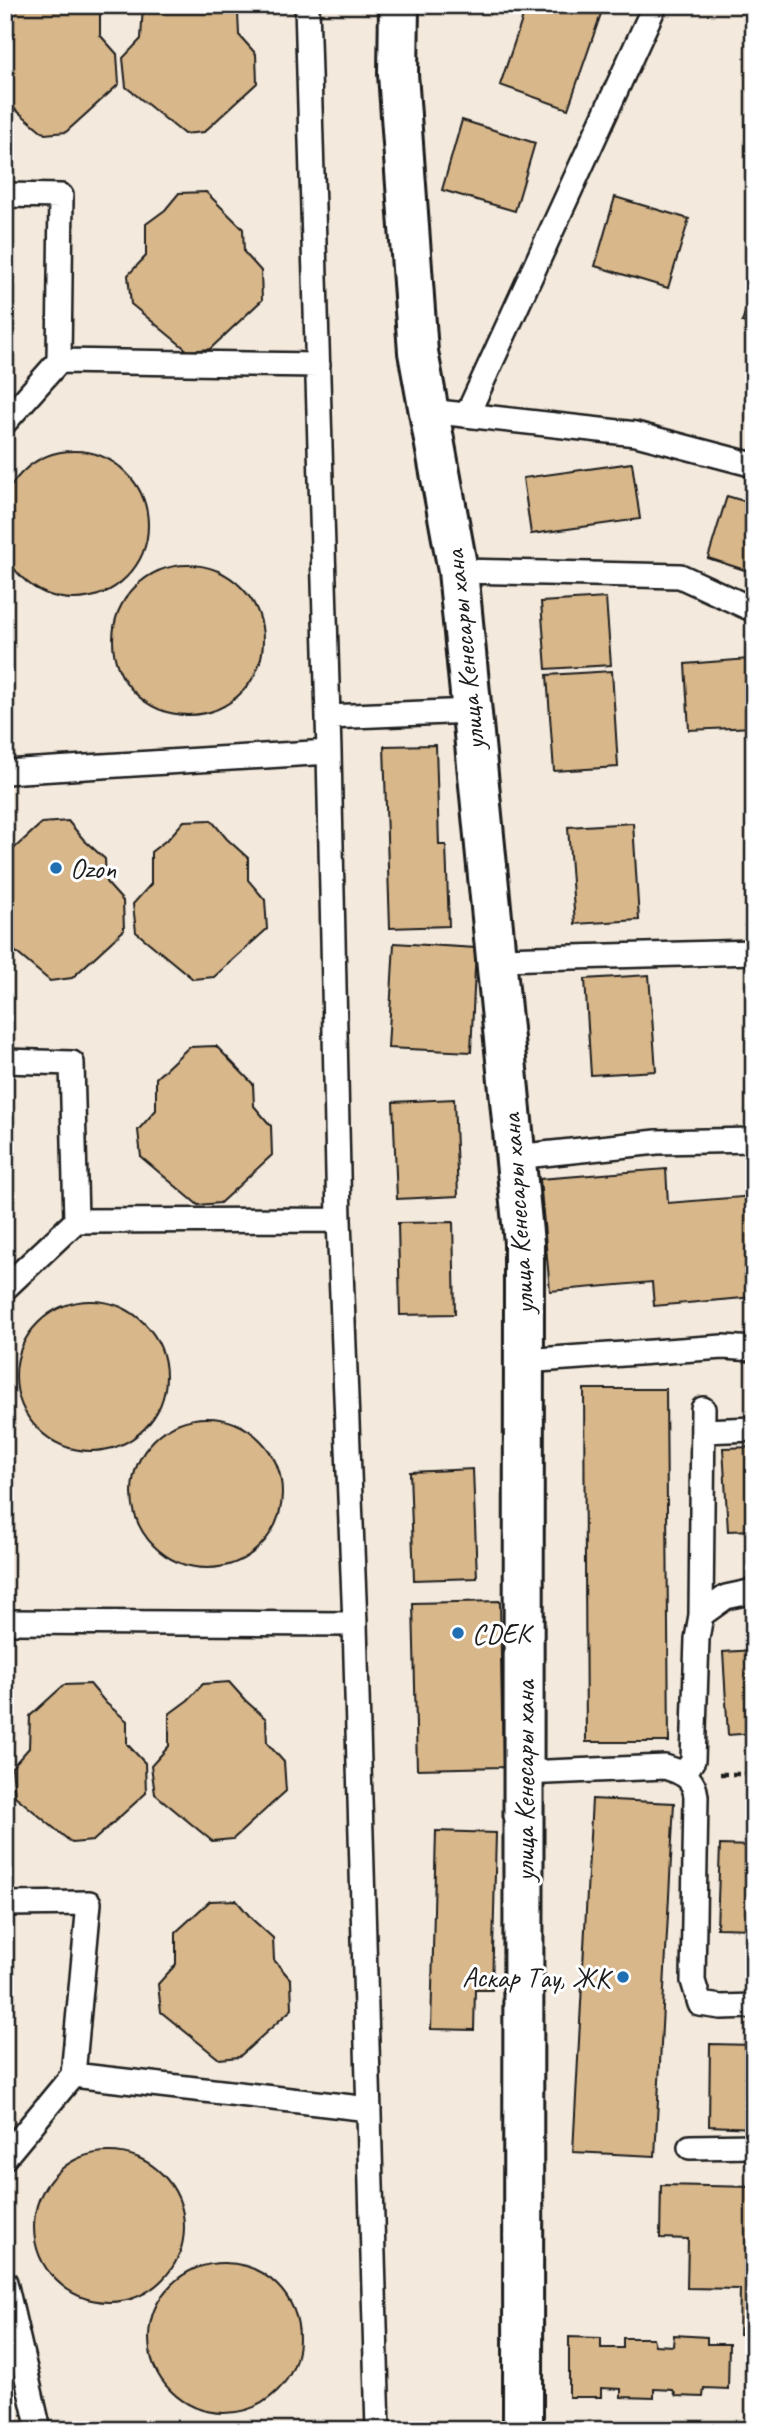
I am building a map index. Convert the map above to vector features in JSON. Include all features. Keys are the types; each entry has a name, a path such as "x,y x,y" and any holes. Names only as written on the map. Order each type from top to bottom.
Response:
{"street":[{"name":"улица Кенесары хана","path":"400,5 398,74 418,352 458,571 524,1243 523,2430"}],"lane":[{"path":"307,5 329,752 339,1220 355,1624 378,2430"},
{"path":"467,415 655,5"},
{"path":"5,195 61,196 58,360 5,422"},
{"path":"58,360 318,365"},
{"path":"429,411 636,434 754,465"},
{"path":"458,571 680,576 754,610"},
{"path":"328,717 471,711"},
{"path":"5,772 329,752"},
{"path":"496,959 754,952"},
{"path":"5,1061 72,1063 76,1221"},
{"path":"515,1157 657,1142 754,1140"},
{"path":"5,1287 76,1221 339,1220"},
{"path":"524,1361 723,1347 754,1349"},
{"path":"684,1774 693,1760 697,1639 701,1615 703,1420 754,1429"},
{"path":"701,1615 726,1597 754,1591"},
{"path":"5,1622 355,1624"},
{"path":"524,1773 665,1767 684,1774 695,1788 696,1796 692,1981 701,2004 720,2007 754,2006"},
{"path":"5,1904 89,1903 73,2075 5,2157"},
{"path":"73,2075 369,2109"},
{"path":"690,2147 754,2146"},
{"path":"5,2282 40,2430"}],"building":[{"path":"5,5 92,5 100,12 100,35 117,54 119,84 66,132 45,134 5,101"},
{"path":"143,5 230,5 238,12 239,35 256,54 257,83 204,132 184,134 126,87 123,58 141,39"},
{"path":"527,5 604,5 568,109 500,85"},
{"path":"462,120 535,143 515,211 442,190"},
{"path":"206,192 243,229 244,252 261,271 262,300 210,349 188,351 131,304 128,275 146,256 146,224 165,210 179,193"},
{"path":"615,197 689,219 668,288 595,266"},
{"path":"754,283 754,325 742,322"},
{"path":"74,451 102,456 126,473 143,497 148,525 143,553 126,577 102,594 74,599 46,594 22,577 5,553 0,525 5,497 22,473 46,456"},
{"path":"632,463 640,519 531,534 523,478"},
{"path":"727,496 754,504 754,573 708,558"},
{"path":"188,565 217,571 241,587 257,611 263,640 257,669 241,693 217,709 188,715 159,709 135,693 119,669 113,640 119,611 135,587 159,571"},
{"path":"606,598 611,665 546,669 541,602"},
{"path":"749,659 754,727 689,730 685,664"},
{"path":"612,671 618,767 554,771 547,675"},
{"path":"436,745 439,845 446,845 449,926 390,928 384,746"},
{"path":"211,820 248,858 248,880 265,900 267,929 214,977 193,979 136,932 133,904 151,884 151,852 169,838 184,821"},
{"path":"68,821 105,859 106,882 123,901 124,930 72,978 50,981 5,943 8,854 42,823"},
{"path":"633,823 639,920 575,924 568,827"},
{"path":"394,943 476,948 471,1052 388,1048"},
{"path":"649,975 656,1071 591,1075 585,979"},
{"path":"216,1046 253,1084 254,1106 271,1126 272,1155 220,1203 198,1205 141,1157 138,1130 156,1110 156,1078 189,1047"},
{"path":"454,1099 458,1196 397,1199 393,1102"},
{"path":"666,1169 668,1203 754,1196 754,1297 654,1306 652,1282 550,1291 540,1179"},
{"path":"453,1222 455,1314 400,1315 398,1223"},
{"path":"91,1301 120,1307 144,1323 160,1347 166,1376 160,1405 144,1429 120,1445 91,1451 62,1445 38,1429 22,1405 16,1376 22,1347 38,1323 62,1307"},
{"path":"584,1389 666,1389 669,1742 586,1742"},
{"path":"207,1418 236,1424 260,1440 276,1464 282,1493 276,1522 260,1546 236,1562 207,1568 178,1562 154,1546 138,1522 132,1493 138,1464 154,1440 178,1424"},
{"path":"754,1447 754,1530 728,1531 723,1448"},
{"path":"473,1469 477,1578 414,1580 410,1472"},
{"path":"500,1601 503,1767 417,1769 413,1603"},
{"path":"754,1650 754,1733 728,1735 723,1652"},
{"path":"229,1682 266,1719 267,1743 284,1762 286,1791 233,1839 212,1841 155,1794 151,1766 169,1746 169,1714 203,1684"},
{"path":"90,1684 106,1703 127,1721 127,1744 145,1763 146,1793 93,1841 72,1843 15,1796 12,1767 29,1748 30,1716 64,1685"},
{"name":"Аскар Тау, ЖК","path":"592,1799 674,1803 655,2156 573,2152"},
{"path":"436,1831 496,1833 492,1990 475,1990 474,2030 431,2029"},
{"path":"720,1845 754,1846 754,1929 717,1928"},
{"path":"236,1900 273,1938 274,1960 291,1980 292,2009 239,2057 219,2059 161,2012 158,1984 176,1964 176,1932 210,1901"},
{"path":"710,2044 754,2045 754,2128 709,2126"},
{"path":"109,2152 138,2158 162,2174 178,2198 184,2227 178,2256 162,2280 138,2296 109,2302 80,2296 56,2280 40,2256 34,2227 40,2198 56,2174 80,2158"},
{"path":"661,2185 754,2187 754,2335 739,2334 740,2289 687,2288 688,2239 660,2238"},
{"path":"224,2263 253,2269 277,2285 293,2309 299,2338 293,2367 277,2391 253,2407 224,2413 195,2407 171,2391 155,2367 149,2338 155,2309 171,2285 195,2269"},
{"path":"674,2335 707,2337 707,2344 729,2344 728,2389 704,2388 703,2397 676,2396 673,2390 654,2389 654,2398 621,2397 621,2389 601,2388 601,2397 569,2397 569,2337 601,2338 601,2348 623,2348 623,2338 653,2338 655,2345 673,2346"}],"place":[{"name":"Ozon","path":"56,868"},
{"name":"CDEK","path":"458,1633"},
{"name":"Аскар Тау, ЖК","path":"623,1977"}]}
